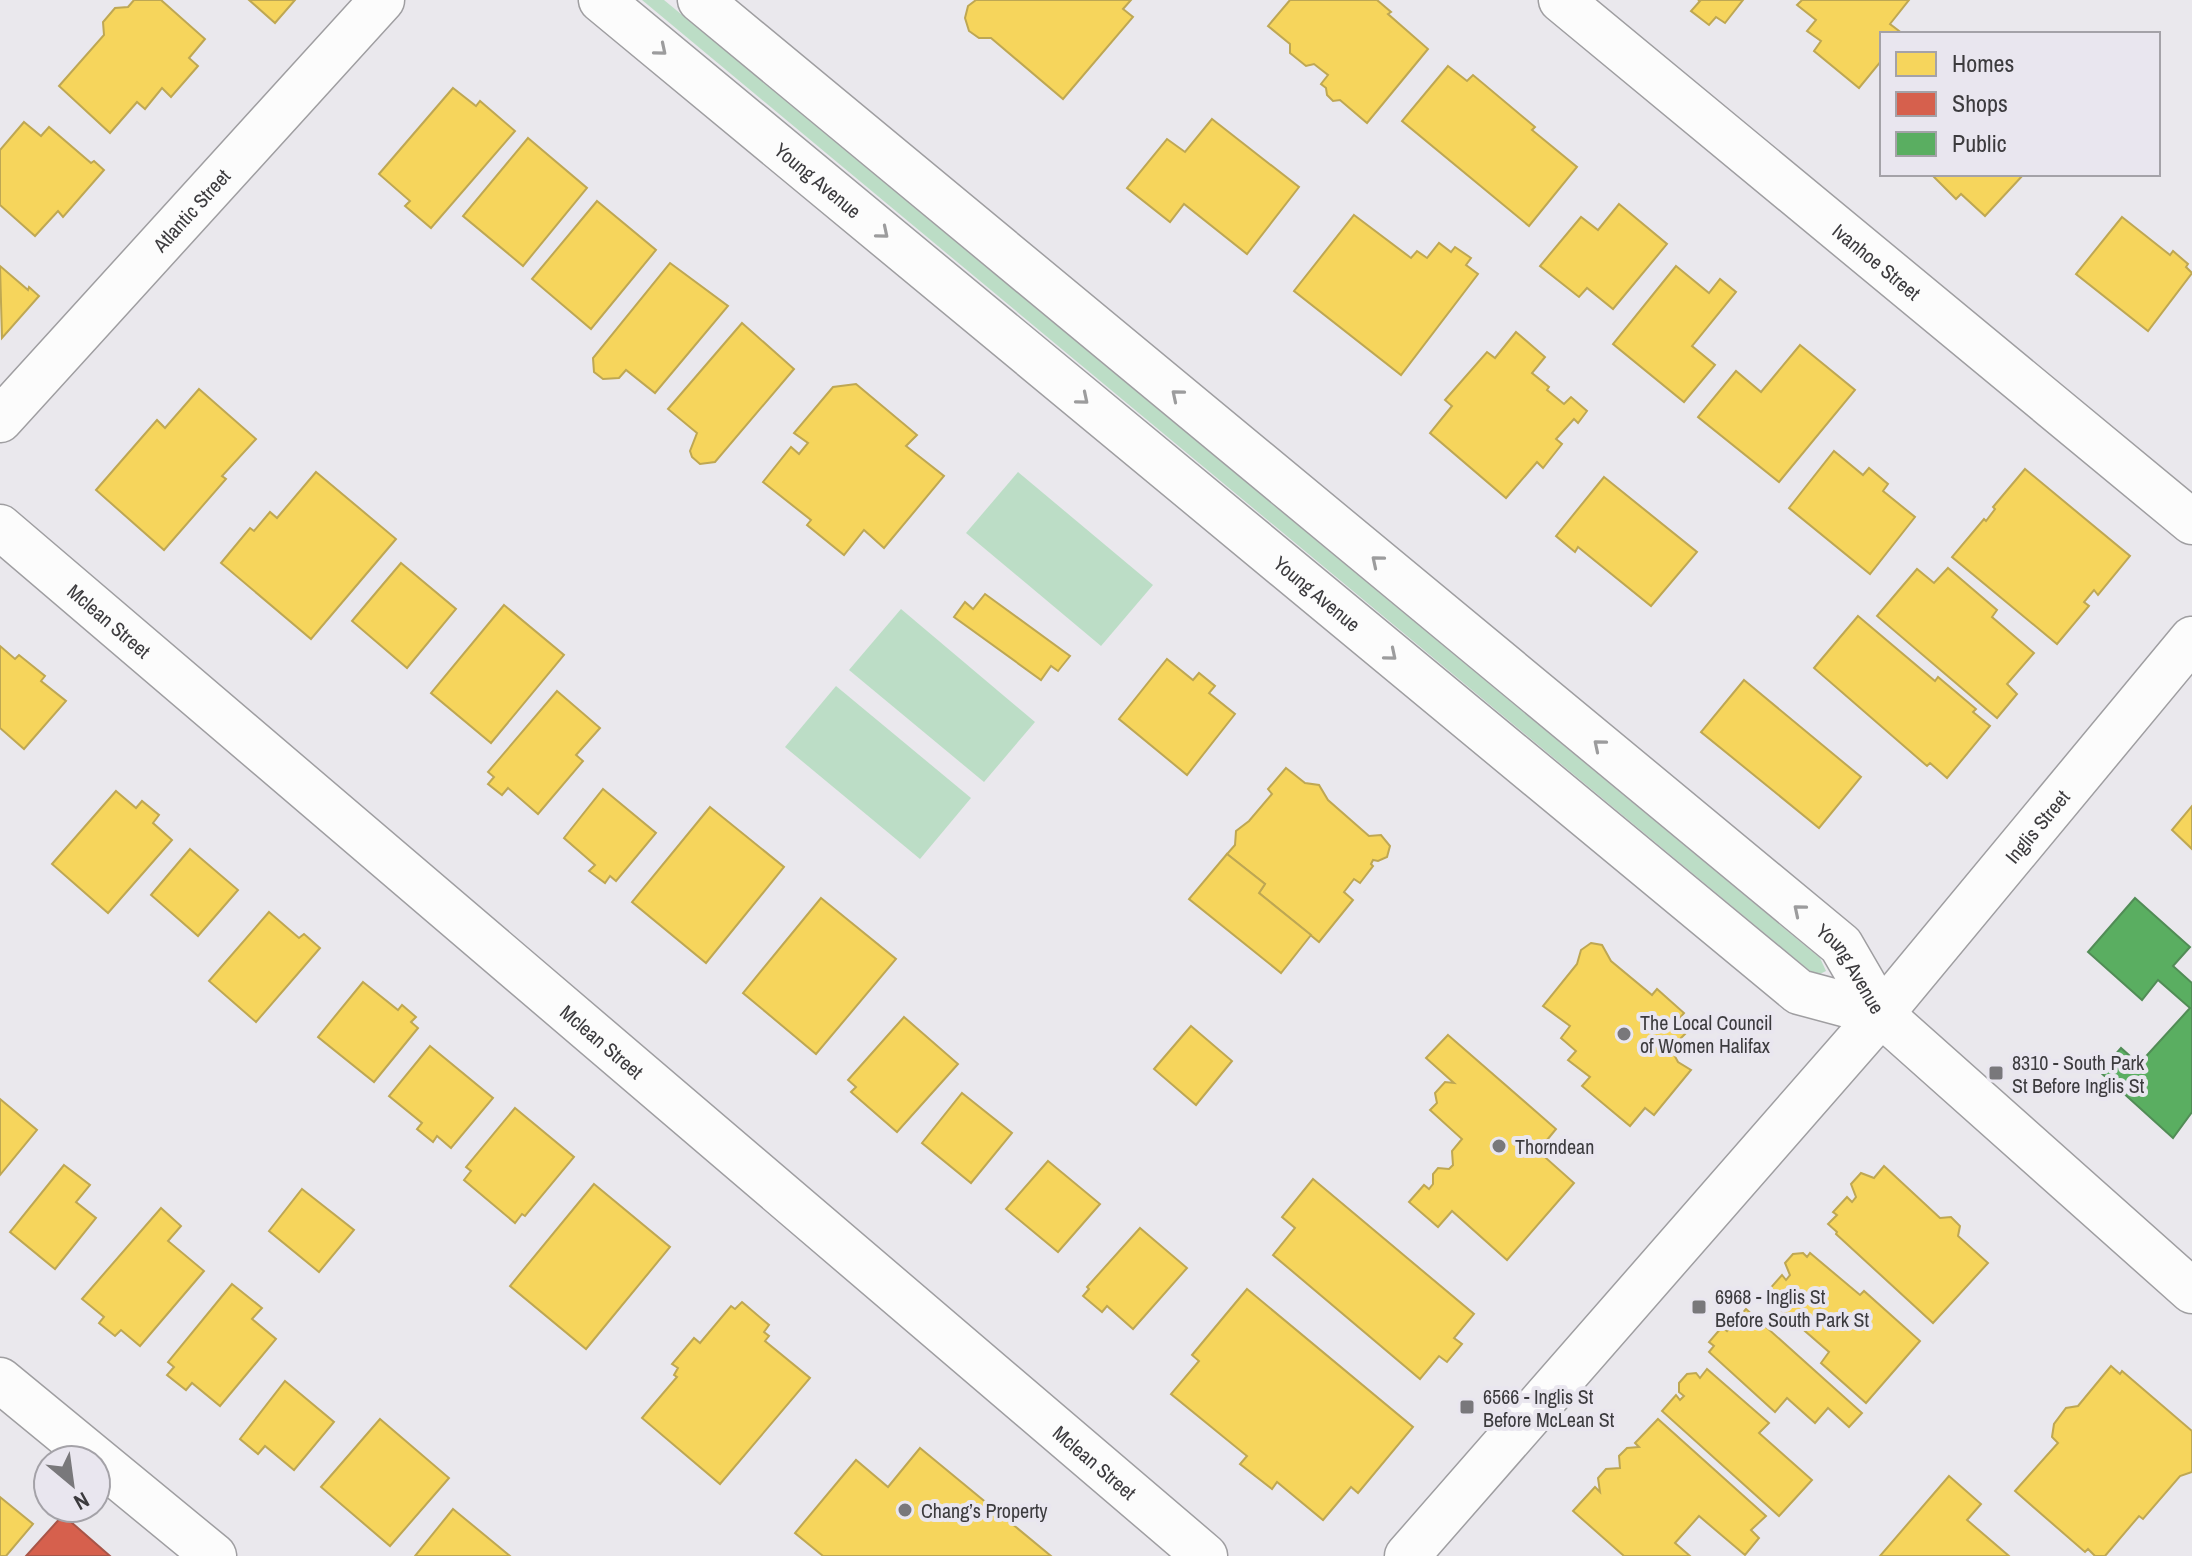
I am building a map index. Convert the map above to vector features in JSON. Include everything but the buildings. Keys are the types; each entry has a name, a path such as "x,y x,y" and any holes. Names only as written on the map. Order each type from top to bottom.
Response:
{"street":[{"name":"Atlantic Street","path":"0,420 382,0"},
{"name":"Young Avenue","path":"601,0 1799,992 1881,1014"},
{"name":"Young Avenue","path":"700,0 1841,945 1881,1014"},
{"name":"Ivanhoe Street","path":"1561,0 2192,522"},
{"name":"Mclean Street","path":"0,527 1205,1556"},
{"name":"Inglis Street","path":"1407,1556 1881,1014 2192,639"},
{"path":"1881,1014 2192,1291"},
{"path":"0,1380 214,1556"}],"green space":[{"path":"642,0 664,0 1820,958 1826,971 1816,976"},
{"path":"1018,472 1153,585 1101,646 966,533"},
{"path":"901,609 1035,722 984,782 849,670"},
{"path":"836,686 971,798 920,859 785,747"}],"place":[{"name":"The Local Council of Women Halifax","path":"1624,1034"},
{"name":"8310 - South Park St Before Inglis St","path":"1996,1073"},
{"name":"Thorndean","path":"1499,1146"},
{"name":"6968 - Inglis St Before South Park St","path":"1699,1307"},
{"name":"6566 - Inglis St Before McLean St","path":"1467,1407"},
{"name":"Chang’s Property","path":"905,1510"}]}
